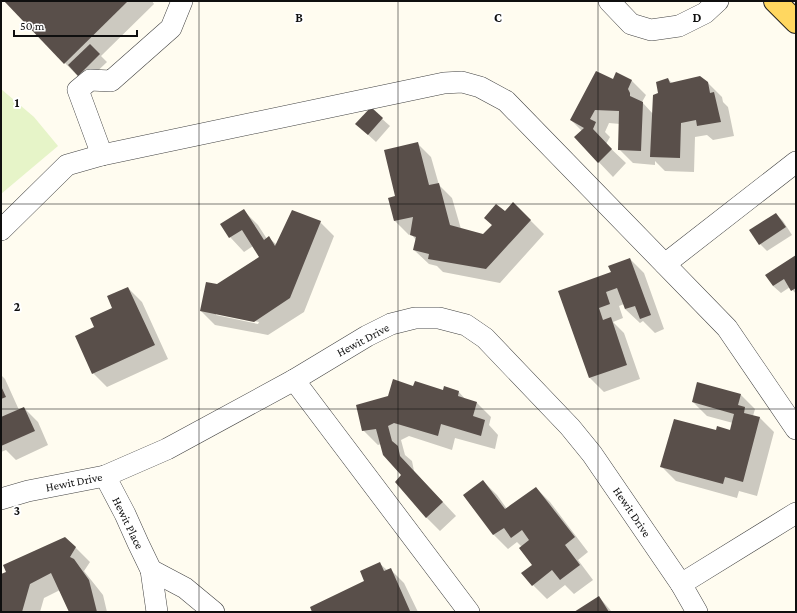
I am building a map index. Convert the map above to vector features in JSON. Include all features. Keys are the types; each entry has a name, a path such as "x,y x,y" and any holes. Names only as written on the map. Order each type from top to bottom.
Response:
{"main road":[{"path":"776,1 796,22"}],"street":[{"path":"102,155 78,90 90,80 111,81 171,28 182,1"},
{"path":"609,1 631,24 652,30 679,26 706,13 718,1"},
{"path":"1,230 67,165 102,155 444,83 462,82 480,87 506,101 727,328 796,429"},
{"path":"665,264 796,162"},
{"name":"Hewit Drive","path":"1,499 28,491 105,476 167,449 294,380 367,336 391,324 414,318 438,318 466,325 484,338 570,427 592,454 680,584 697,612"},
{"path":"294,380 469,612"},
{"name":"Hewit Place","path":"105,476 125,514 151,570 157,612"},
{"path":"680,584 796,513"},
{"path":"151,570 185,588 214,612"}],"green space":[{"path":"1,89 34,117 58,146 1,194"}],"building":[{"path":"4,1 128,1 64,64"},
{"path":"90,44 100,54 78,76 68,65"},
{"path":"596,71 613,79 616,72 632,80 628,89 630,96 643,102 641,151 618,150 619,111 595,110 590,119 596,122 593,129 612,149 598,163 574,137 584,128 570,120"},
{"path":"700,76 708,82 710,93 714,92 721,122 697,126 696,120 681,123 680,158 650,157 653,95 658,93 656,82 668,78 670,83"},
{"path":"371,107 383,118 368,135 355,124"},
{"path":"418,142 429,185 439,183 450,225 483,234 492,225 484,218 496,204 505,211 513,202 531,220 486,269 428,259 429,254 413,250 416,237 410,235 413,217 394,221 388,198 395,196 384,150"},
{"path":"244,209 264,240 269,236 275,246 292,210 321,221 290,298 254,322 200,311 206,282 217,284 259,257 242,230 229,238 220,224"},
{"path":"776,213 786,227 759,245 749,230"},
{"path":"796,255 796,288 791,291 784,279 773,286 765,275"},
{"path":"630,258 651,315 640,319 635,306 625,309 617,288 606,292 610,304 599,308 603,320 611,317 627,365 589,378 558,291 611,272 608,266"},
{"path":"128,287 155,345 92,374 75,336 94,327 90,318 112,308 107,296"},
{"path":"393,379 413,386 415,381 443,390 444,386 459,391 458,396 477,402 473,416 485,420 481,436 441,424 438,436 394,423 388,426 392,441 398,446 400,456 443,502 426,518 395,482 401,475 383,455 376,429 362,431 356,405 388,396"},
{"path":"697,382 741,394 738,405 745,407 744,413 760,417 743,482 725,477 723,484 660,467 674,419 716,430 717,426 730,430 734,414 692,402"},
{"path":"1,386 6,397 1,399"},
{"path":"24,407 35,431 1,446 1,417"},
{"path":"483,480 505,509 536,487 575,537 565,545 580,565 560,580 552,570 532,586 521,573 532,565 519,548 529,540 522,530 511,538 504,528 493,535 463,495"},
{"path":"65,537 76,547 70,557 74,559 89,580 97,612 69,612 51,573 30,584 22,612 1,612 1,574 6,572 3,565"},
{"path":"380,562 384,571 391,568 410,611 312,612 310,607 364,581 360,571"},
{"path":"599,596 609,612 574,612"}]}
